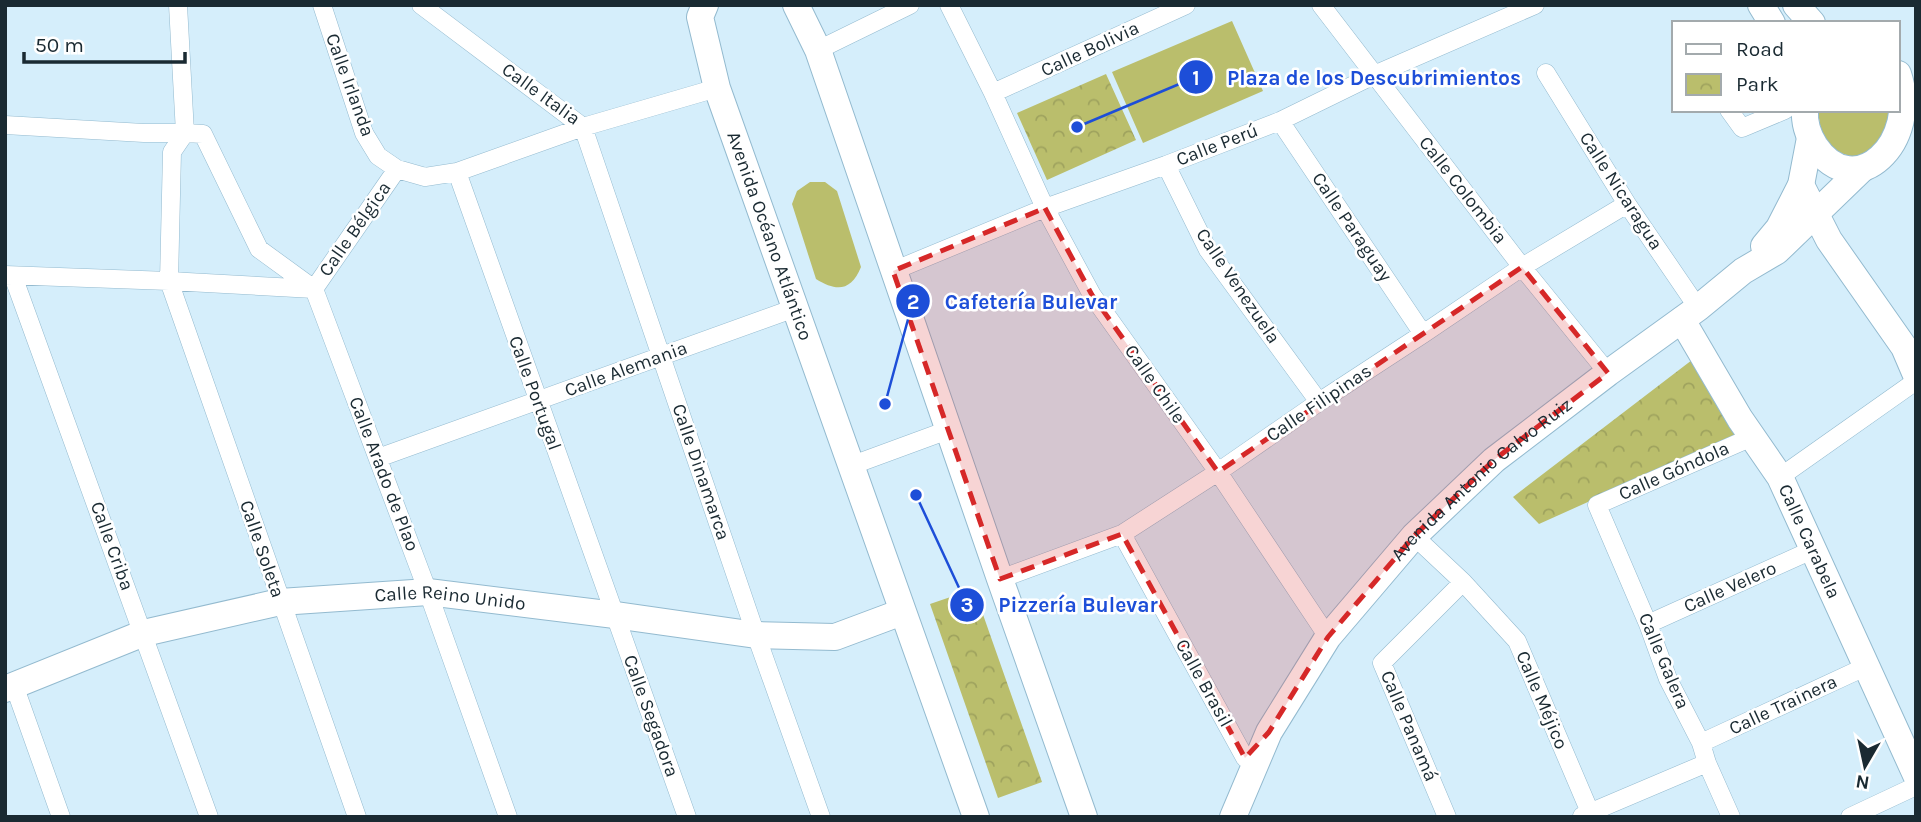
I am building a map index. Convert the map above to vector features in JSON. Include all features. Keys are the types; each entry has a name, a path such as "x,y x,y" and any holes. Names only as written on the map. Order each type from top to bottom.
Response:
{"street":[{"path":"169,281 172,152 185,132 178,5"},
{"name":"Calle Irlanda","path":"322,5 364,133 378,156 397,169"},
{"name":"Calle Italia","path":"421,5 583,127 717,88"},
{"name":"Avenida Océano Atlántico","path":"705,5 700,18 717,88 976,817"},
{"path":"796,5 818,50 1084,817"},
{"path":"818,50 910,5"},
{"name":"Calle Chile","path":"949,5 993,93 1045,208 1092,295 1218,472 1328,637"},
{"name":"Calle Bolivia","path":"993,93 1186,5"},
{"name":"Calle Colombia","path":"1321,5 1522,267 1608,373"},
{"name":"Calle Perú","path":"893,271 1045,208 1280,121 1501,12 1535,5"},
{"path":"1796,5 1810,21"},
{"name":"Calle Nicaragua","path":"1546,73 1627,204 1690,314"},
{"path":"1805,112 1810,138 1819,151 1831,161 1846,167 1876,167 1908,150 1915,101 1900,77"},
{"path":"1730,112 1742,128 1780,112"},
{"name":"Calle Paraguay","path":"1280,121 1423,334"},
{"path":"5,125 203,134 259,249 314,289"},
{"path":"397,169 425,177 457,172 583,127"},
{"name":"Calle Dinamarca","path":"583,127 756,635 821,817"},
{"name":"Avenida Antonio Calvo Ruiz","path":"1233,817 1269,732 1328,637 1414,536 1494,460 1690,314 1742,271 1779,228 1801,185 1810,138"},
{"name":"Calle Venezuela","path":"1166,165 1208,250 1319,402"},
{"name":"Calle Bélgica","path":"314,289 397,169"},
{"name":"Avenida Antonio Calvo Ruiz","path":"1742,271 1777,251 1862,169"},
{"name":"Calle Portugal","path":"457,172 615,615"},
{"path":"1801,185 1829,240 1910,346 1916,374"},
{"name":"Calle Filipinas","path":"1000,579 1122,534 1522,267 1627,204"},
{"path":"9,276 314,289"},
{"name":"Calle Criba","path":"9,276 144,633 209,817"},
{"name":"Calle Soleta","path":"169,281 357,817"},
{"name":"Calle Arado de Plao","path":"314,289 428,592 508,817"},
{"name":"Calle Alemania","path":"378,458 794,308"},
{"name":"Calle Carabela","path":"1690,314 1752,437 1780,477 1916,775"},
{"path":"1780,477 1916,381"},
{"path":"850,466 948,430"},
{"name":"Calle Góndola","path":"1597,505 1752,437"},
{"name":"Calle Galera","path":"1597,505 1648,624 1668,679 1701,743 1731,817"},
{"name":"Calle Brasil","path":"1122,534 1245,758"},
{"name":"Calle Méjico","path":"1414,536 1463,582 1517,641 1587,815"},
{"name":"Calle Velero","path":"1648,624 1812,550"},
{"name":"Calle Panamá","path":"1447,817 1382,663 1463,582"},
{"name":"Calle Reino Unido","path":"9,687 144,633 280,602 428,592 756,635 835,637 902,611"},
{"name":"Calle Segadora","path":"615,615 687,817"},
{"name":"Calle Trainera","path":"1701,743 1865,667"},
{"path":"9,687 61,817"},
{"name":"Avenida Antonio Calvo Ruiz","path":"1215,817 1245,758 1269,732"},
{"path":"1587,815 1707,763"},
{"path":"1850,817 1916,786"}],"highlighted area":[{"path":"1045,208 1092,295 1218,472 1522,267 1608,373 1494,460 1414,536 1328,637 1269,732 1245,758 1122,534 1000,579 893,271"}],"green space":[{"path":"1232,21 1263,91 1143,143 1112,72"},
{"path":"1106,74 1136,140 1047,180 1017,113"},
{"path":"1819,112 1897,112 1879,153 1858,157 1844,154 1831,145 1823,133"},
{"path":"810,182 825,182 837,191 861,267 853,281 843,287 830,286 816,279 792,204 797,191"},
{"path":"1692,360 1739,434 1539,524 1513,497"},
{"path":"974,589 1042,782 998,798 930,604"}],"place":[{"name":"Plaza de los Descubrimientos","path":"1077,127"},
{"name":"Cafetería Bulevar","path":"885,404"},
{"name":"Pizzería Bulevar","path":"916,495"}]}
